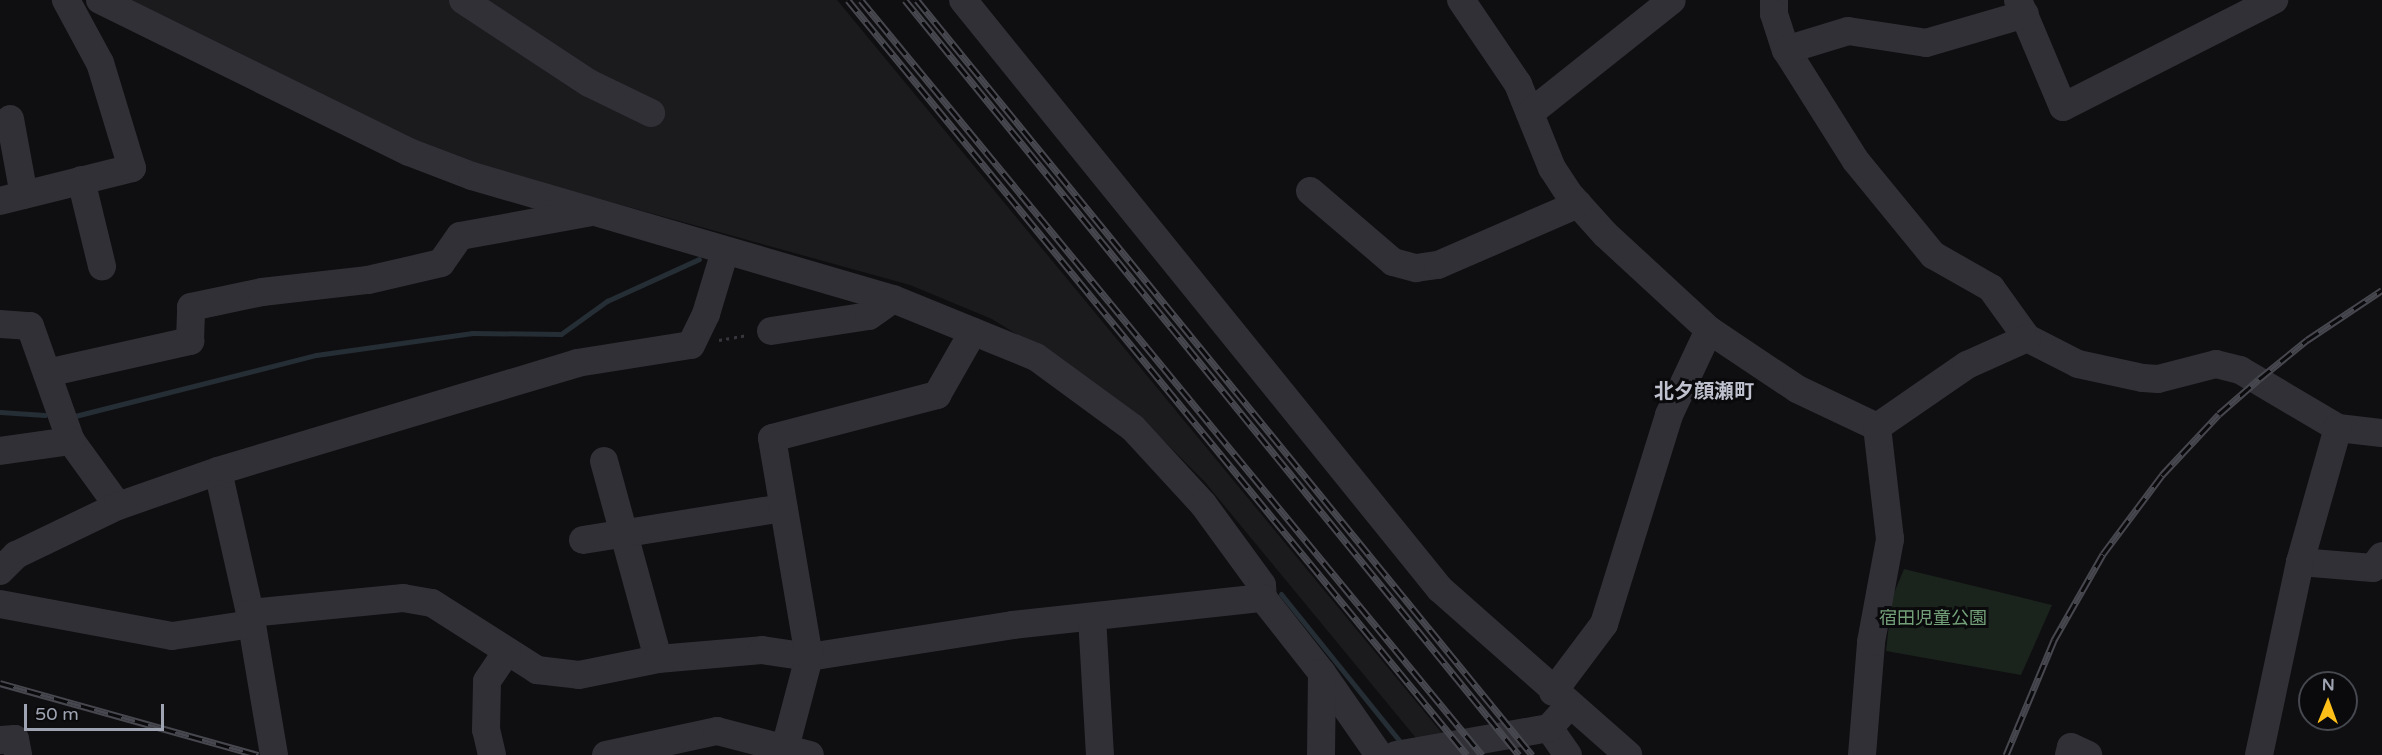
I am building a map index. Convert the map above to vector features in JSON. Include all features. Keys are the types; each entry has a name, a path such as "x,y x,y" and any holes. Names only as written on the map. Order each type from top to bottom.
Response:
{"street":[{"path":"9,119 12,198 132,168 100,63 66,0"},
{"path":"100,0 409,152 472,176 893,299 1036,357 1133,428 1203,504 1262,585 1263,598 1322,673 1379,755"},
{"path":"463,0 589,83 651,113"},
{"path":"963,0 1440,589 1561,699 1628,755"},
{"path":"1461,0 1518,84 1552,168 1578,204 1709,330 1797,389 1877,427"},
{"path":"1530,113 1672,0"},
{"path":"1774,0 1774,14 1786,50 1856,160 1933,255 1991,288 2027,338 2078,364 2143,378 2158,380 2216,364 2240,370 2337,428 2382,434"},
{"path":"1786,50 1848,31 1926,44 2022,7 2063,106 2274,0"},
{"path":"81,180 102,266"},
{"path":"1310,191 1393,262 1416,268 1438,265 1578,204"},
{"path":"47,373 190,341 191,307 441,263 460,236 593,212"},
{"path":"0,571 16,555 118,506 218,471 577,363 691,345 706,314 725,251"},
{"path":"771,331 869,316 893,299"},
{"path":"0,324 30,326 71,441 118,506"},
{"path":"1549,728 1561,699 1604,624 1622,578 1669,415 1709,330"},
{"path":"623,753 717,730 797,751 808,657 772,438 938,395 973,332"},
{"path":"1877,427 1967,365 2027,338"},
{"path":"1862,755 1872,642 1890,539 1877,427"},
{"path":"2259,755 2300,562 2337,428"},
{"path":"0,451 71,441"},
{"path":"604,461 658,659"},
{"path":"218,471 251,619 274,755"},
{"path":"583,540 626,535 783,508"},
{"path":"2300,562 2373,568 2382,556"},
{"path":"0,604 172,636 251,619 403,598 432,603 537,670 579,675 658,659 762,650 808,657 1092,617 1263,598"},
{"path":"1092,617 1100,755"},
{"path":"492,755 486,730 487,681 507,651"},
{"path":"1321,755 1322,673"},
{"path":"1396,755 1549,728"},
{"path":"1549,728 1568,755"},
{"path":"0,740 15,740 18,755"},
{"path":"2069,755 2071,747 2088,755"}],"path":[{"path":"691,345 771,331"}],"shaded area":[{"path":"122,0 837,0 1460,755 1430,755 1204,481 1146,423 1077,371 992,319 910,285 448,157"}],"green space":[{"name":"宿田児童公園","path":"1904,569 2052,605 2021,675 1886,651 1892,598"}],"waterway":[{"path":"71,417 316,355 472,333 561,334 607,301 699,259"},
{"path":"0,412 45,415"},
{"path":"1281,594 1402,744"}],"railway":[{"path":"848,0 1467,755"},
{"path":"861,0 1482,755"},
{"path":"905,0 1519,755"},
{"path":"917,0 1532,755"},
{"path":"2006,755 2054,640 2103,554 2162,475 2219,414 2259,379 2307,340 2382,290"},
{"path":"0,683 258,755"}],"district":[{"name":"北夕顔瀬町","path":"1704,392"}]}
